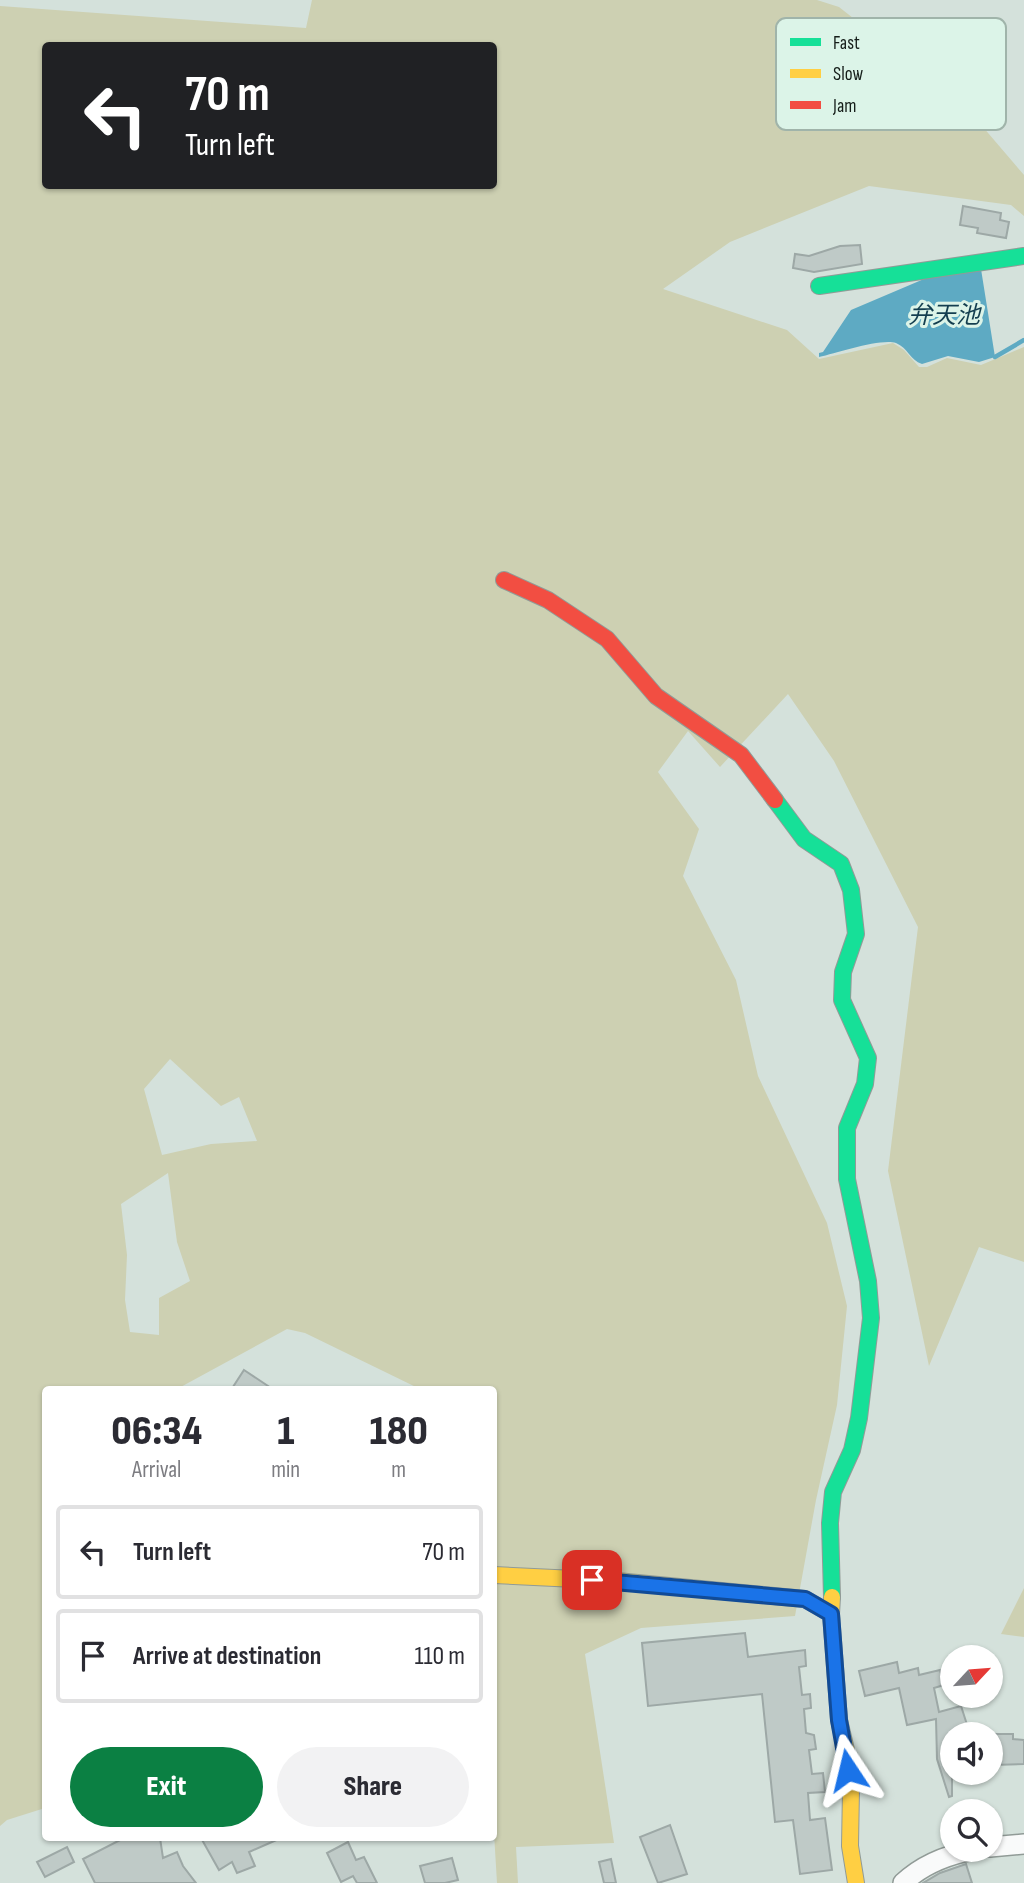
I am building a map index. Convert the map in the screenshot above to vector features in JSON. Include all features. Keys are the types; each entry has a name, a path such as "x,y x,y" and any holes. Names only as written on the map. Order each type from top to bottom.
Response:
{"street":[{"path":"819,286 1024,256"},
{"path":"504,580 548,600 607,639 656,696 741,755 804,839 841,864 851,890 856,934 843,972 842,1000 869,1058 865,1084 847,1128 847,1179 869,1281 871,1318 859,1418 852,1450 833,1492 830,1523 833,1583 831,1614 839,1720 851,1789 850,1846 856,1883"},
{"path":"497,1575 617,1581 805,1599 831,1614"},
{"path":"1003,1846 1024,1844"},
{"path":"903,1883 914,1872 940,1859"}],"green space":[{"path":"312,0 817,0 839,7 853,18 776,18 776,130 986,130 1024,175 1024,216 1011,205 869,186 730,242 663,289 787,330 819,359 893,343 904,350 919,367 927,367 947,358 981,365 1024,347 1024,1262 979,1247 929,1366 888,1171 918,927 834,761 788,694 720,767 688,731 658,772 699,829 683,876 736,980 758,1076 827,1223 847,1306 837,1405 795,1616 641,1628 585,1654 614,1843 516,1847 518,1883 497,1883 494,1841 497,1841 497,1386 414,1386 305,1333 287,1329 182,1386 42,1386 42,1809 7,1820 0,1826 0,6 306,28","holes":["170,1059 221,1106 239,1097 257,1141 211,1144 162,1155 144,1089","168,1173 177,1242 190,1281 159,1298 159,1335 130,1332 125,1300 127,1255 121,1204"]},
{"path":"1024,1588 1024,1637 1001,1634"}],"water":[{"name":"弁天池","path":"981,269 995,357 979,362 948,356 922,364 900,345 889,342 819,357 819,353 823,352 851,310 931,276"}],"building":[{"path":"963,206 1001,213 1000,220 1009,222 1006,238 977,233 978,228 960,225"},
{"path":"860,245 862,264 814,272 793,268 795,254 809,256 840,246"},
{"path":"244,1370 268,1386 234,1386"},
{"path":"745,1633 748,1657 805,1650 806,1666 799,1667 802,1695 810,1694 811,1708 804,1709 806,1733 814,1735 816,1749 809,1750 812,1774 823,1773 825,1792 808,1793 810,1820 825,1818 832,1870 800,1874 793,1820 775,1822 762,1694 648,1706 642,1643"},
{"path":"897,1662 899,1673 918,1668 919,1675 940,1670 940,1686 934,1688 939,1712 962,1708 966,1722 940,1722 940,1768 937,1759 936,1719 907,1725 899,1688 865,1696 859,1671"},
{"path":"1003,1734 1013,1734 1013,1739 1024,1740 1024,1764 1003,1765"},
{"path":"945,1785 952,1785 952,1796 949,1797"},
{"path":"670,1825 687,1874 658,1883 640,1837"},
{"path":"118,1841 160,1841 163,1858 177,1852 183,1866 196,1883 95,1883 83,1859"},
{"path":"203,1841 274,1841 249,1852 255,1866 237,1873 232,1862 219,1870"},
{"path":"348,1842 356,1860 364,1857 377,1883 357,1883 353,1876 341,1882 327,1853"},
{"path":"67,1847 74,1862 45,1877 37,1862"},
{"path":"452,1858 458,1880 425,1883 420,1866"},
{"path":"611,1859 616,1883 604,1883 599,1862"},
{"path":"966,1864 972,1883 923,1883 940,1873"}],"waterway":[{"path":"995,357 1024,340"}],"traffic: fast":[{"path":"819,286 1024,256"},
{"path":"775,800 804,839 841,864 851,890 856,934 843,972 842,1000 868,1058 865,1084 847,1128 847,1179 868,1281 871,1318 859,1418 852,1450 833,1492 830,1523 832,1597"}],"traffic: slow":[{"path":"497,1575 617,1581 805,1599 831,1614"},
{"path":"832,1597 839,1720 851,1789 850,1846 856,1883"}],"traffic: jam":[{"path":"504,580 548,600 607,639 656,696 741,755 775,800"}],"route":[{"path":"592,1580 805,1599 831,1614 839,1720 848,1770"}]}
